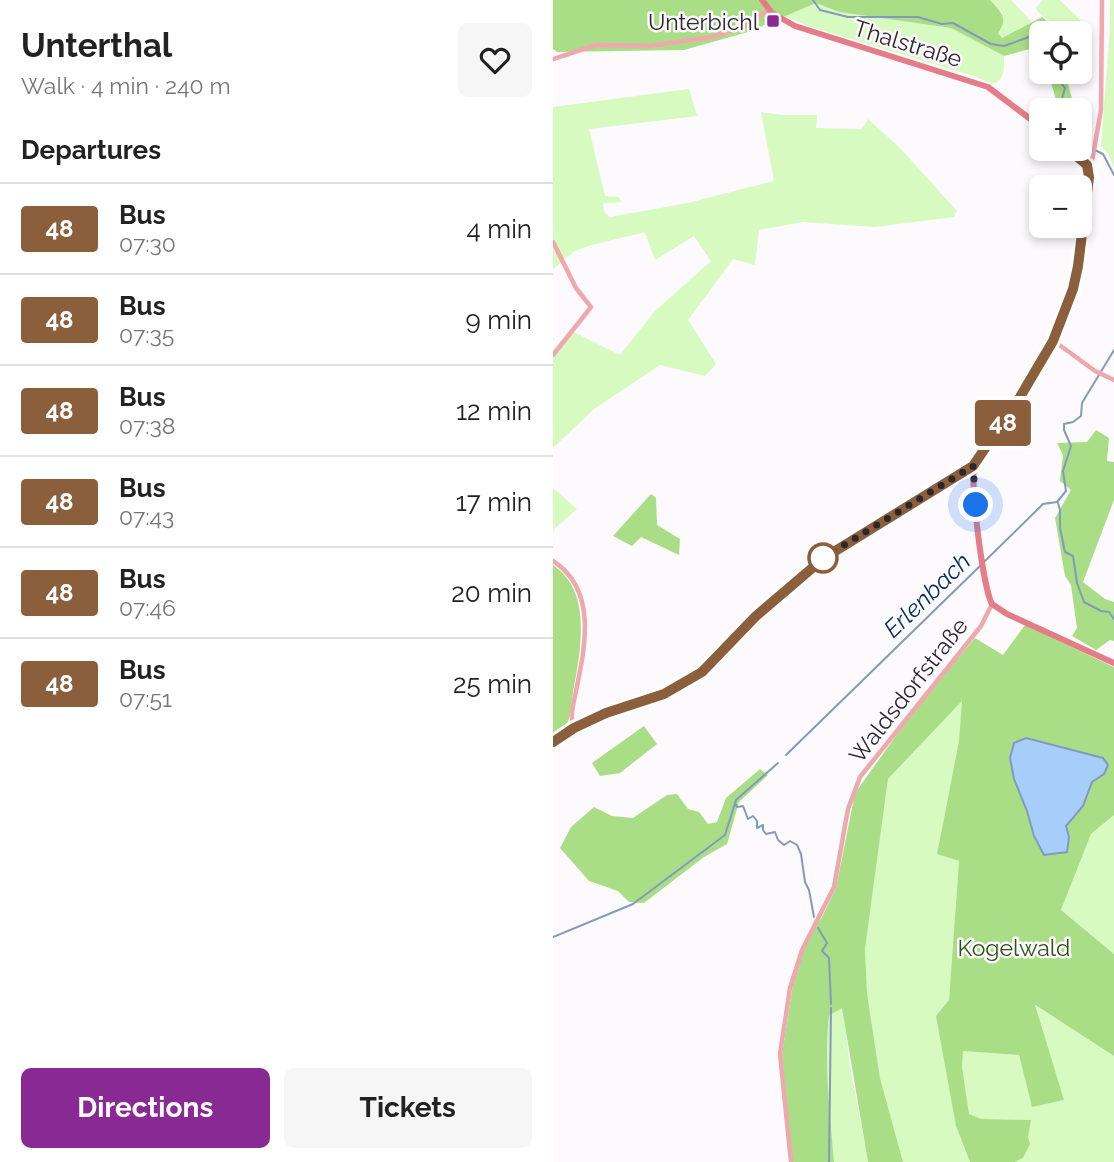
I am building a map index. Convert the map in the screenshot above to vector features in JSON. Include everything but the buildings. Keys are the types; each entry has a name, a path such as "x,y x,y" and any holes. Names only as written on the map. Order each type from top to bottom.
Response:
{"street":[{"name":"Thalstraße","path":"762,0 768,9 795,26 988,86 1029,118"},
{"path":"553,742 574,728 606,713 664,694 702,672 756,616 824,558 973,466 1020,397 1053,341 1073,289 1082,249 1089,193 1087,165 1093,154 1101,110 1102,0"},
{"path":"553,60 596,46 649,46 712,37 749,25 768,9"},
{"path":"1082,161 1087,165"},
{"path":"553,242 576,288 591,307 553,355"},
{"path":"1053,341 1095,371 1114,380"},
{"path":"973,466 981,560 992,604 1007,614 1114,663"},
{"path":"553,561 575,583 585,617 584,652 571,717 574,728"},
{"name":"Waldsdorfstraße","path":"791,1162 780,1054 790,988 802,950 834,887 853,793 860,777 981,625 992,604"}],"green space":[{"path":"553,0 990,0 1002,15 1003,23 998,33 1002,38 1029,24 1029,49 1004,56 951,28 839,12 816,3 748,32 684,50 557,52 553,49"},
{"path":"990,0 1011,0 1031,21 1002,38 998,33 1003,13"},
{"path":"1042,0 1060,0 1081,21 1050,21 1036,8"},
{"path":"1110,0 1114,0 1114,168 1108,153 1101,146"},
{"path":"816,3 839,12 951,28 1004,56 1002,76 993,84 784,16"},
{"path":"1051,84 1068,84 1072,98 1056,98"},
{"path":"689,89 697,116 589,129 605,196 618,197 622,202 603,203 604,212 610,217 688,203 774,181 761,112 817,115 816,128 862,129 868,119 901,149 957,211 954,217 875,227 803,222 759,230 755,265 733,259 688,320 716,364 705,376 660,365 594,409 553,448 553,350 570,330 620,355 654,312 711,261 694,236 655,260 645,232 575,251 553,269 553,107"},
{"path":"1096,430 1109,438 1107,461 1114,462 1114,500 1083,582 1105,599 1114,602 1114,641 1110,640 1096,650 1072,636 1077,628 1071,585 1065,576 1055,518 1071,490 1060,481 1063,455 1057,443 1087,442"},
{"path":"553,488 577,509 553,530"},
{"path":"651,494 656,498 657,525 680,539 679,555 641,537 632,546 613,536"},
{"path":"553,565 566,577 574,591 579,607 581,643 568,723 553,736"},
{"name":"Kogelwald","path":"1025,625 1114,667 1114,815 1091,834 1061,910 1114,954 1114,1056 1035,1005 1064,1100 1032,1107 1019,1055 963,1051 962,1067 969,1114 982,1119 1031,1120 1028,1137 1030,1144 1023,1158 1015,1162 970,1162 956,1126 936,1016 949,1000 959,861 937,854 959,741 962,701 888,779 865,949 867,993 880,1078 903,1162 868,1162 842,1008 829,1016 827,1053 834,1162 792,1162 782,1055 795,971 813,928 822,917 836,888 855,793 918,705 975,638 1003,655","holes":["1026,738 1103,758 1104,774 1092,782 1083,806 1066,826 1069,837 1034,836 1014,778 1010,758 1014,743"]},
{"path":"963,700 959,741 937,854 959,861 949,1000 956,1126 970,1162 903,1162 880,1078 867,993 865,949 888,779"},
{"path":"644,726 657,744 620,773 600,776 592,763"},
{"path":"760,769 768,775 739,802 727,844 704,857 644,903 629,902 618,891 589,881 560,848 571,827 594,807 612,816 633,818 667,795 677,794 688,809 699,812 708,824 717,822 726,798"},
{"path":"1114,815 1114,954 1061,910 1091,834"},
{"path":"1034,1005 1114,1056 1114,1162 1015,1162 1023,1158 1031,1120 982,1119 968,1114 962,1067 963,1051 1019,1055 1032,1106 1064,1100"},
{"path":"843,1007 849,1060 868,1162 834,1162 828,1089 829,1016"}],"water":[{"path":"1026,738 1103,758 1108,765 1104,774 1092,782 1083,806 1066,826 1069,837 1067,852 1044,855 1034,836 1014,779 1010,758 1014,743"}],"waterway":[{"name":"Erlenbach","path":"813,0 820,10 848,17 918,17 942,24 953,23 991,44 1004,46 1029,37"},
{"name":"Erlenbach","path":"1062,84 1065,88 1062,98"},
{"name":"Erlenbach","path":"1092,149 1103,154 1114,175"},
{"name":"Erlenbach","path":"985,561 1043,504 1057,502 1066,491 1063,471 1071,446 1064,424 1081,416 1082,403 1114,350"},
{"path":"1058,503 1065,552 1073,556 1077,583 1084,602 1109,612 1114,619"},
{"name":"Erlenbach","path":"786,755 981,565"},
{"name":"Erlenbach","path":"553,937 633,904 725,835 736,800 778,763"},
{"path":"735,803 737,807 743,806 748,819 753,816 757,821 757,828 763,825 766,834 775,832 784,845 790,841 797,845 814,917"},
{"path":"818,928 827,943 822,951 829,958 831,1004"},
{"path":"829,1162 831,1008"}],"bus line":[{"name":"48","path":"553,742 574,728 606,713 664,694 702,672 756,616 804,573 973,466 1020,397 1053,341 1073,289 1082,249 1089,193 1089,171 1084,161"}],"place":[{"name":"Unterbichl","path":"773,21"}],"route":[{"path":"823,558 973,466 976,505"}]}
